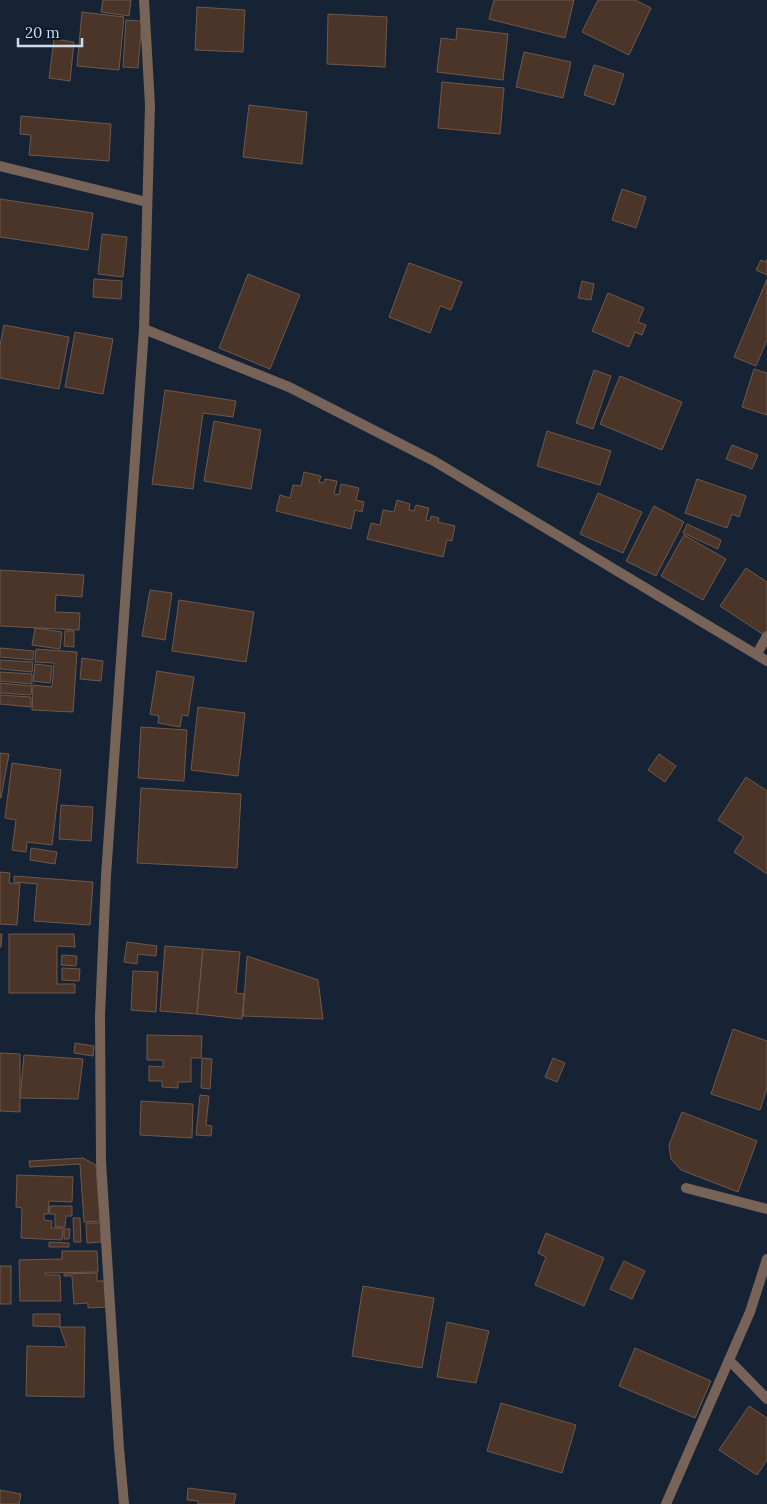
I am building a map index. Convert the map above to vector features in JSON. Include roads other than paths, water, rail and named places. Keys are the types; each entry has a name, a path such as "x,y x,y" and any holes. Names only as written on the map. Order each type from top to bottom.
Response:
{"street":[{"path":"124,1504 101,1161 100,1016 106,876 144,329 150,105 144,0"},
{"path":"0,166 148,202"},
{"path":"144,329 289,387 434,461 767,661"},
{"path":"756,654 767,636"},
{"path":"686,1188 767,1209"},
{"path":"666,1504 763,1286 767,1259"},
{"path":"729,1360 767,1399"}]}
